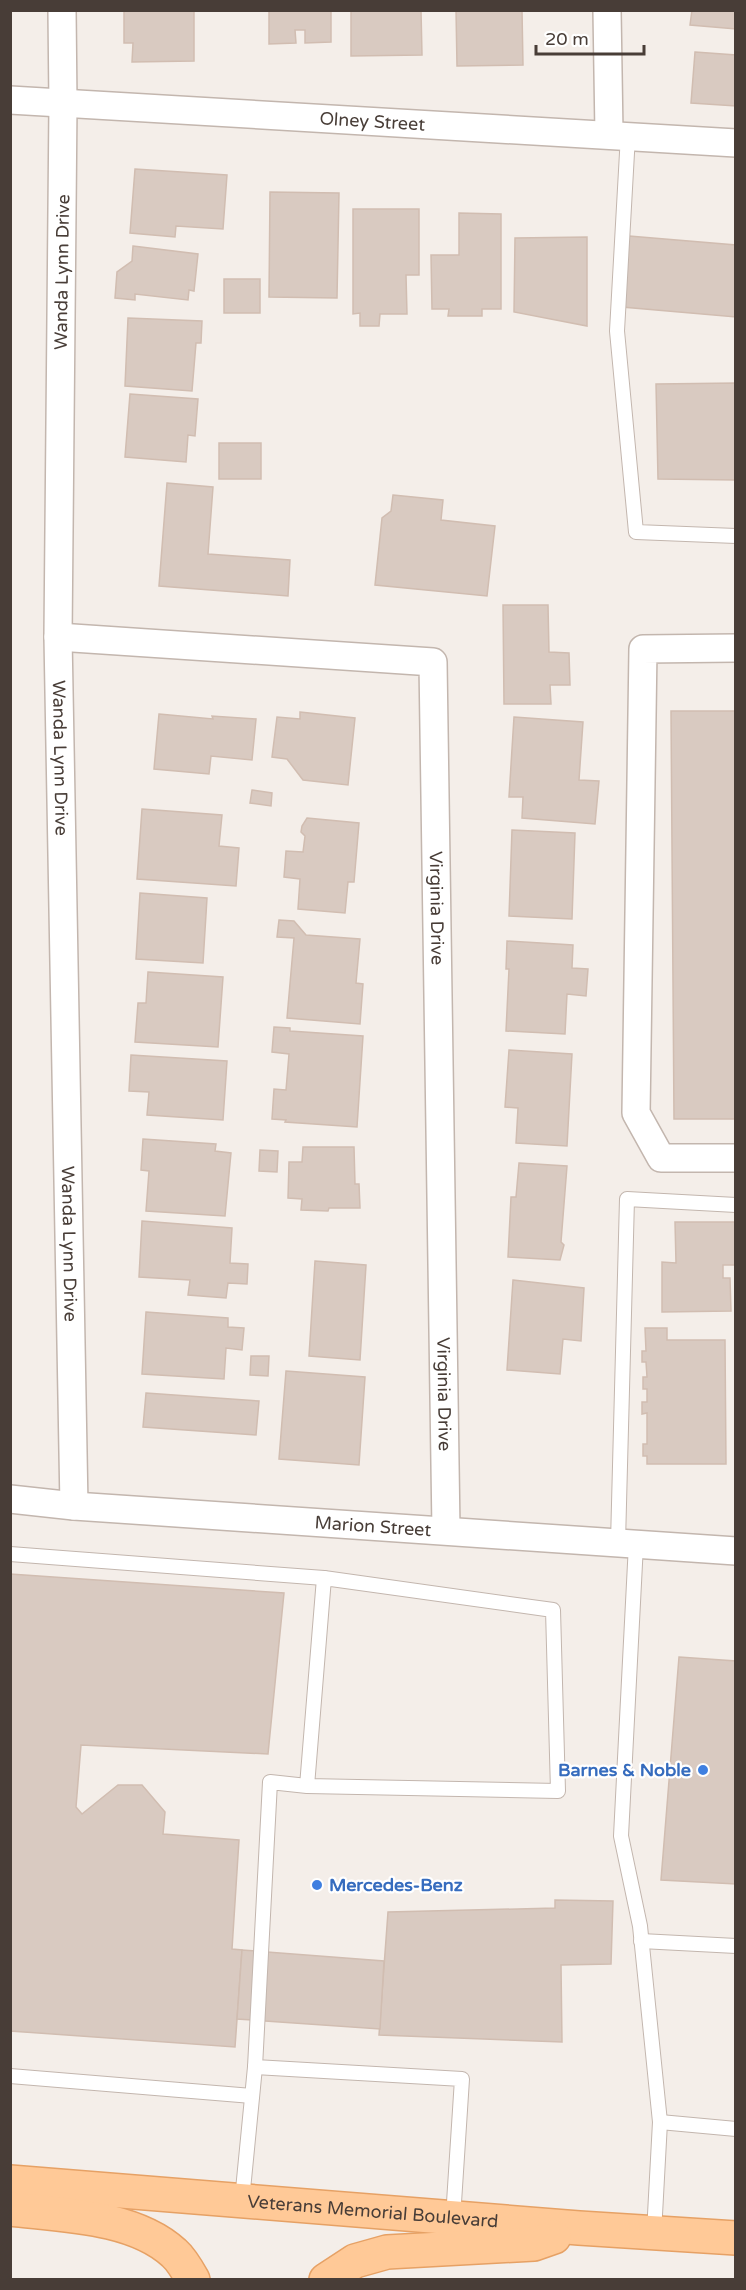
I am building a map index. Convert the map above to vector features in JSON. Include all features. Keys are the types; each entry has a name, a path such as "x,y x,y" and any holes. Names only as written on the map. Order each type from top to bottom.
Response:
{"main road":[{"name":"Veterans Memorial Boulevard","path":"10,2182 579,2228 735,2238"},
{"path":"10,2209 100,2219 150,2236 175,2253 193,2280"},
{"path":"326,2280 355,2261 387,2252 534,2244 579,2228"}],"street":[{"name":"Wanda Lynn Drive","path":"62,10 58,637 74,1506"},
{"path":"607,10 618,135"},
{"name":"Olney Street","path":"10,100 735,143"},
{"name":"Virginia Drive","path":"58,637 433,662 446,1530"},
{"path":"735,648 643,649 636,1113 661,1158 735,1158"},
{"name":"Marion Street","path":"10,1499 74,1506 735,1551"}],"lane":[{"path":"618,135 617,331 636,532 735,536"},
{"path":"654,2233 660,2122 640,1926 621,1836 627,1543 627,1199 735,1205"},
{"path":"10,1554 324,1578 553,1610 558,1791 306,1786 270,1782 255,2067 242,2200"},
{"path":"306,1786 324,1578"},
{"path":"641,1941 735,1946"},
{"path":"255,2067 462,2079 453,2218"},
{"path":"10,2076 252,2096"},
{"path":"660,2122 735,2129"}],"building":[{"path":"124,10 194,10 194,61 132,62 133,43 124,43"},
{"path":"269,10 331,10 331,42 305,43 305,30 295,30 296,43 269,44"},
{"path":"351,10 421,10 422,55 351,56"},
{"path":"456,10 522,10 523,65 457,66"},
{"path":"692,10 736,10 736,29 690,25"},
{"path":"695,52 736,55 736,106 691,103"},
{"path":"135,169 227,175 223,229 176,226 175,237 130,233"},
{"path":"270,192 339,193 337,298 269,297"},
{"path":"353,209 419,209 419,275 406,275 407,314 380,314 379,326 360,326 360,313 353,314"},
{"path":"459,213 501,214 501,309 482,309 482,316 448,316 449,309 432,309 431,255 459,255"},
{"path":"629,236 736,245 736,317 622,307"},
{"path":"587,237 587,326 514,312 515,238"},
{"path":"133,246 198,254 194,291 189,290 188,300 135,294 135,300 115,298 117,272 132,261"},
{"path":"224,279 260,279 260,313 224,313"},
{"path":"128,318 202,321 201,343 196,343 192,391 125,386"},
{"path":"736,383 736,480 658,479 656,384"},
{"path":"130,394 198,399 195,436 188,435 186,462 125,457"},
{"path":"219,443 261,443 261,479 219,479"},
{"path":"167,483 213,487 208,554 290,560 288,596 159,586"},
{"path":"393,495 443,500 441,520 495,526 487,596 375,585 382,518 391,511"},
{"path":"503,605 548,605 549,652 569,653 570,685 550,685 551,704 504,704"},
{"path":"671,711 736,711 736,1119 674,1119"},
{"path":"300,712 355,718 348,785 303,780 287,759 272,757 277,717 300,719"},
{"path":"159,714 213,719 212,716 256,719 252,760 211,756 209,774 154,769"},
{"path":"514,717 583,722 579,780 599,781 595,824 522,818 523,797 509,797"},
{"path":"252,790 272,793 271,806 250,803"},
{"path":"142,809 222,815 219,846 239,848 236,886 137,879"},
{"path":"307,818 359,823 354,882 348,882 345,913 298,909 300,879 284,877 286,851 303,852 305,836 301,832"},
{"path":"512,830 575,833 572,919 509,916"},
{"path":"140,893 207,898 203,963 136,959"},
{"path":"279,920 294,921 306,935 360,939 356,983 363,984 360,1024 287,1018 294,938 277,937"},
{"path":"507,941 573,945 572,968 588,969 586,996 567,994 565,1034 506,1031 509,969 506,969"},
{"path":"148,972 223,977 218,1047 135,1042 138,1003 146,1003"},
{"path":"274,1027 290,1028 290,1031 363,1036 357,1127 272,1119 274,1089 286,1090 289,1054 272,1052"},
{"path":"509,1050 572,1054 567,1146 516,1143 518,1108 505,1107"},
{"path":"131,1055 227,1061 223,1120 147,1115 149,1092 129,1091"},
{"path":"143,1139 216,1144 215,1151 231,1153 225,1216 146,1211 149,1171 141,1170"},
{"path":"303,1147 354,1147 355,1184 359,1184 360,1208 329,1208 328,1211 301,1210 302,1199 288,1198 289,1162 302,1162"},
{"path":"260,1150 278,1151 277,1172 259,1171"},
{"path":"519,1163 567,1166 561,1242 564,1245 560,1260 508,1257 511,1197 516,1197"},
{"path":"142,1221 232,1228 230,1263 248,1264 247,1284 228,1283 226,1298 188,1295 190,1280 139,1277"},
{"path":"675,1222 736,1222 736,1265 723,1265 723,1278 730,1278 731,1311 662,1312 662,1262 676,1263"},
{"path":"315,1261 366,1265 360,1360 309,1356"},
{"path":"513,1280 584,1288 581,1341 563,1339 560,1374 507,1370"},
{"path":"146,1312 228,1318 228,1327 244,1328 242,1350 226,1348 224,1379 142,1374"},
{"path":"645,1328 667,1328 667,1340 725,1340 726,1464 647,1464 647,1456 643,1456 643,1444 647,1444 647,1413 642,1414 642,1402 647,1402 647,1389 643,1389 643,1377 647,1377 646,1362 642,1362 642,1351 646,1351"},
{"path":"251,1356 269,1356 268,1376 250,1375"},
{"path":"286,1371 365,1377 359,1465 279,1459"},
{"path":"146,1393 259,1401 256,1435 143,1427"},
{"path":"10,1574 284,1593 268,1754 81,1745 76,1807 82,1814 118,1785 142,1785 165,1812 163,1834 239,1840 232,1949 242,1950 235,2047 10,2031"},
{"name":"Barnes & Noble","path":"679,1657 736,1661 736,1884 661,1880"},
{"path":"555,1900 613,1901 611,1964 561,1965 562,2042 379,2035 388,1912 555,1908"},
{"path":"242,1950 384,1961 380,2029 237,2019"}],"place":[{"name":"Barnes & Noble","path":"703,1770"},
{"name":"Mercedes-Benz","path":"317,1885"}]}
